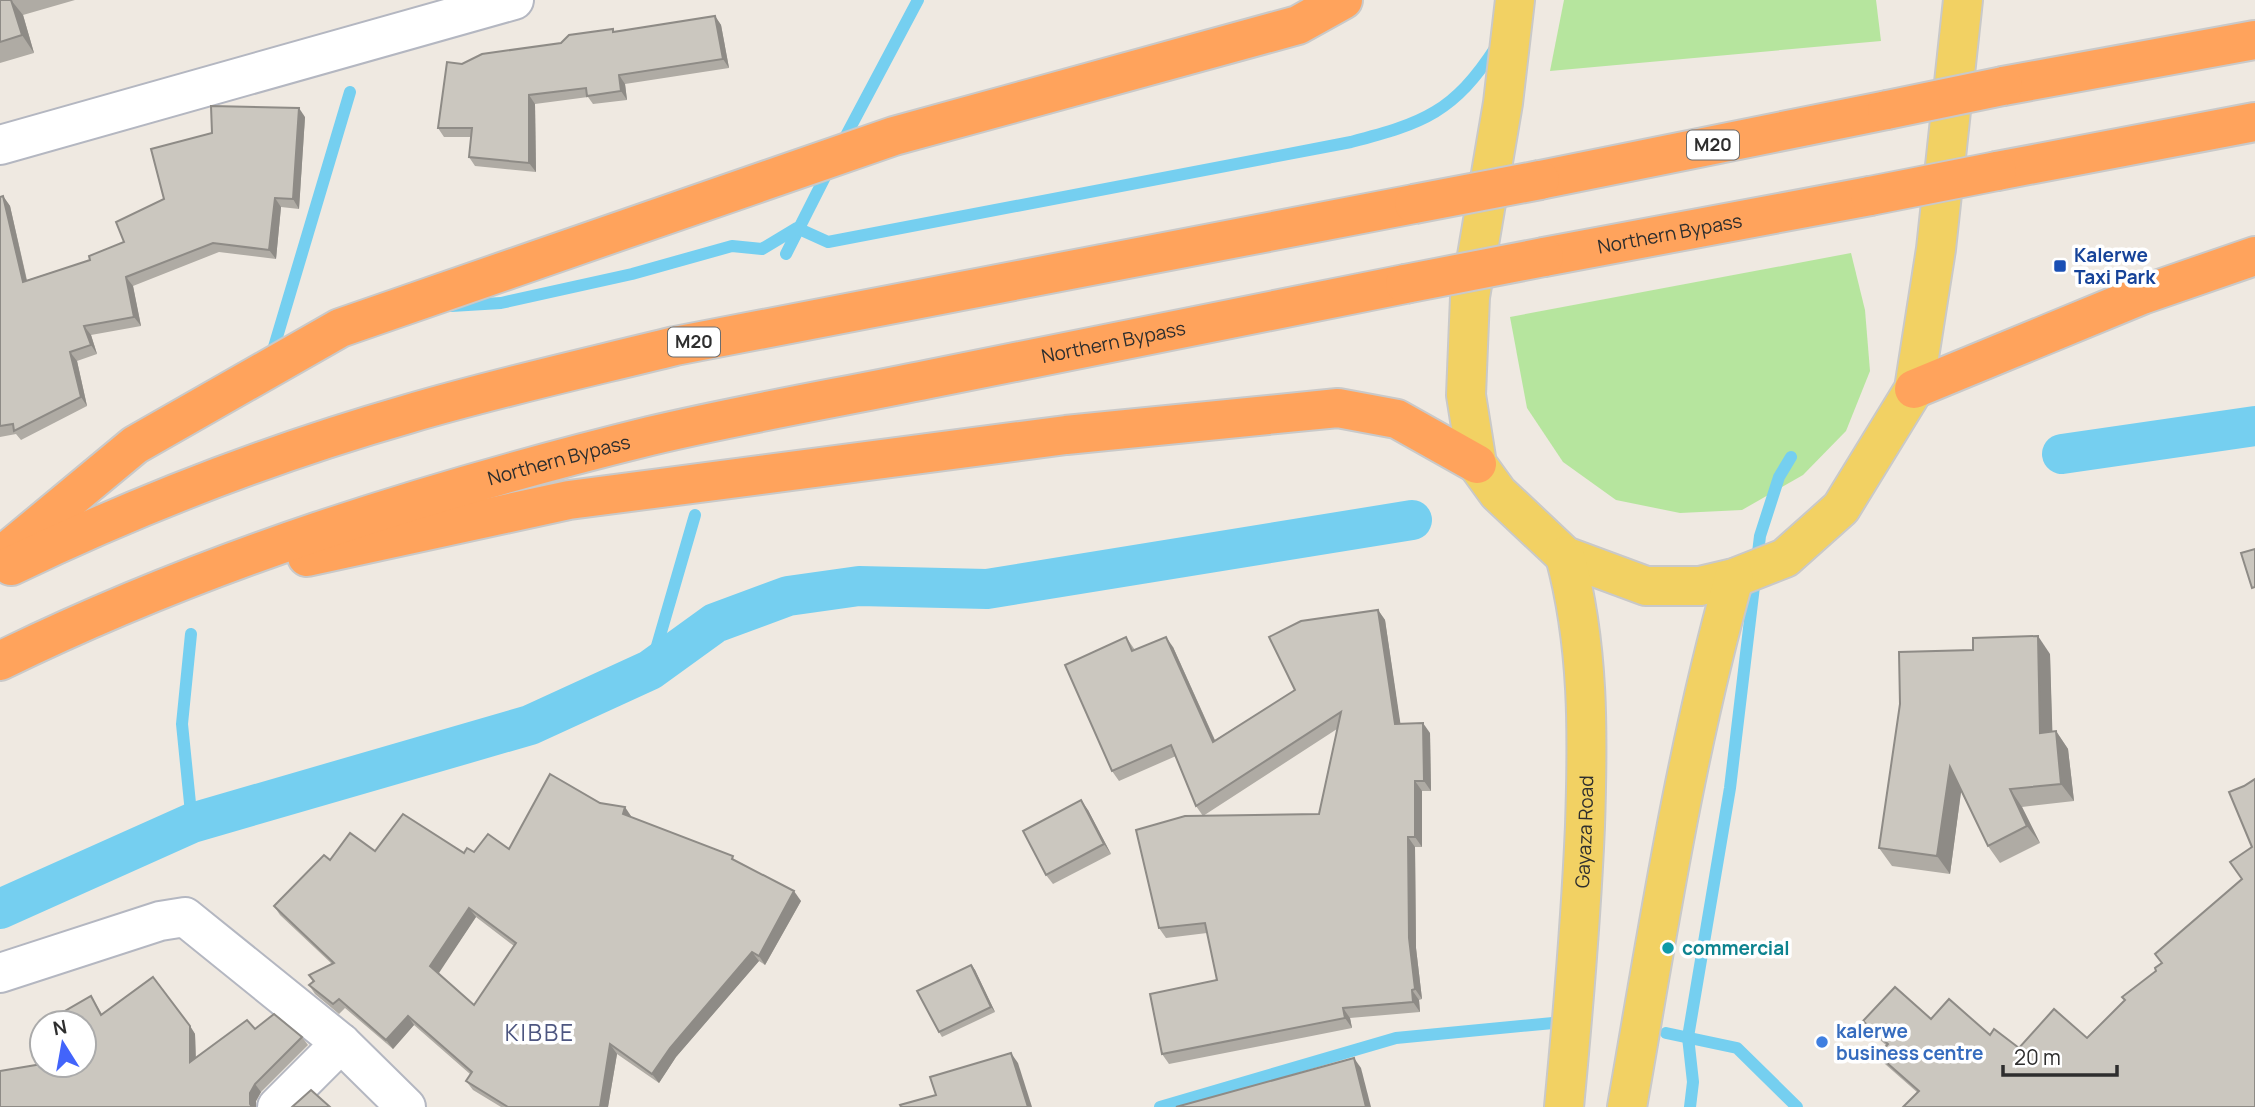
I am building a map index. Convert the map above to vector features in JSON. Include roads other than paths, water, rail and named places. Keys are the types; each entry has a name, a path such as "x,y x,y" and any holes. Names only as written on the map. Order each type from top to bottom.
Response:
{"highway":[{"path":"0,556 135,445 340,328 894,136 1298,25 1343,0"},
{"name":"M20","path":"0,571 232,472 407,414 675,346 1540,180 2003,86 2255,40"},
{"name":"Northern Bypass","path":"0,661 55,634 172,586 332,526 652,436 1405,284 2255,122"},
{"path":"1914,389 2142,295 2255,256"},
{"path":"172,586 569,500 1066,435 1338,408 1397,419 1477,464"}],"main road":[{"path":"1515,0 1503,103 1470,298 1466,395 1477,464 1498,493 1565,556 1646,586 1700,586 1734,578 1785,558 1841,508 1914,389 1936,249 1963,0"},
{"name":"Gayaza Road","path":"1564,1107 1578,958 1587,688 1575,593 1565,556"},
{"path":"1627,1107 1685,778 1708,668 1734,578"}],"street":[{"path":"0,145 514,0"},
{"path":"0,973 160,921 185,917 341,1043 407,1107"},
{"path":"277,1107 341,1043"}],"waterway":[{"path":"841,145 918,0"},
{"path":"451,306 501,303 632,274 732,246 762,249 797,228 828,242 1351,142 1399,128 1435,112 1466,87 1496,47"},
{"path":"271,357 350,92"},
{"path":"786,254 830,167"},
{"path":"2062,454 2255,426"},
{"path":"1690,1107 1693,1082 1688,1037 1730,788 1760,536 1779,477 1791,457"},
{"path":"650,670 695,515"},
{"path":"0,909 192,823 530,725 650,670 715,623 788,596 859,586 987,589 1412,520"},
{"path":"191,634 182,724 192,823"},
{"path":"1160,1107 1396,1038 1553,1023"},
{"path":"1666,1033 1737,1048 1797,1107"}],"place":[{"name":"Kalerwe Taxi Park","path":"2060,266"},
{"name":"commercial","path":"1668,948"},
{"name":"kalerwe business centre","path":"1822,1042"}],"district":[{"name":"KIBBE","path":"540,1033"}]}
